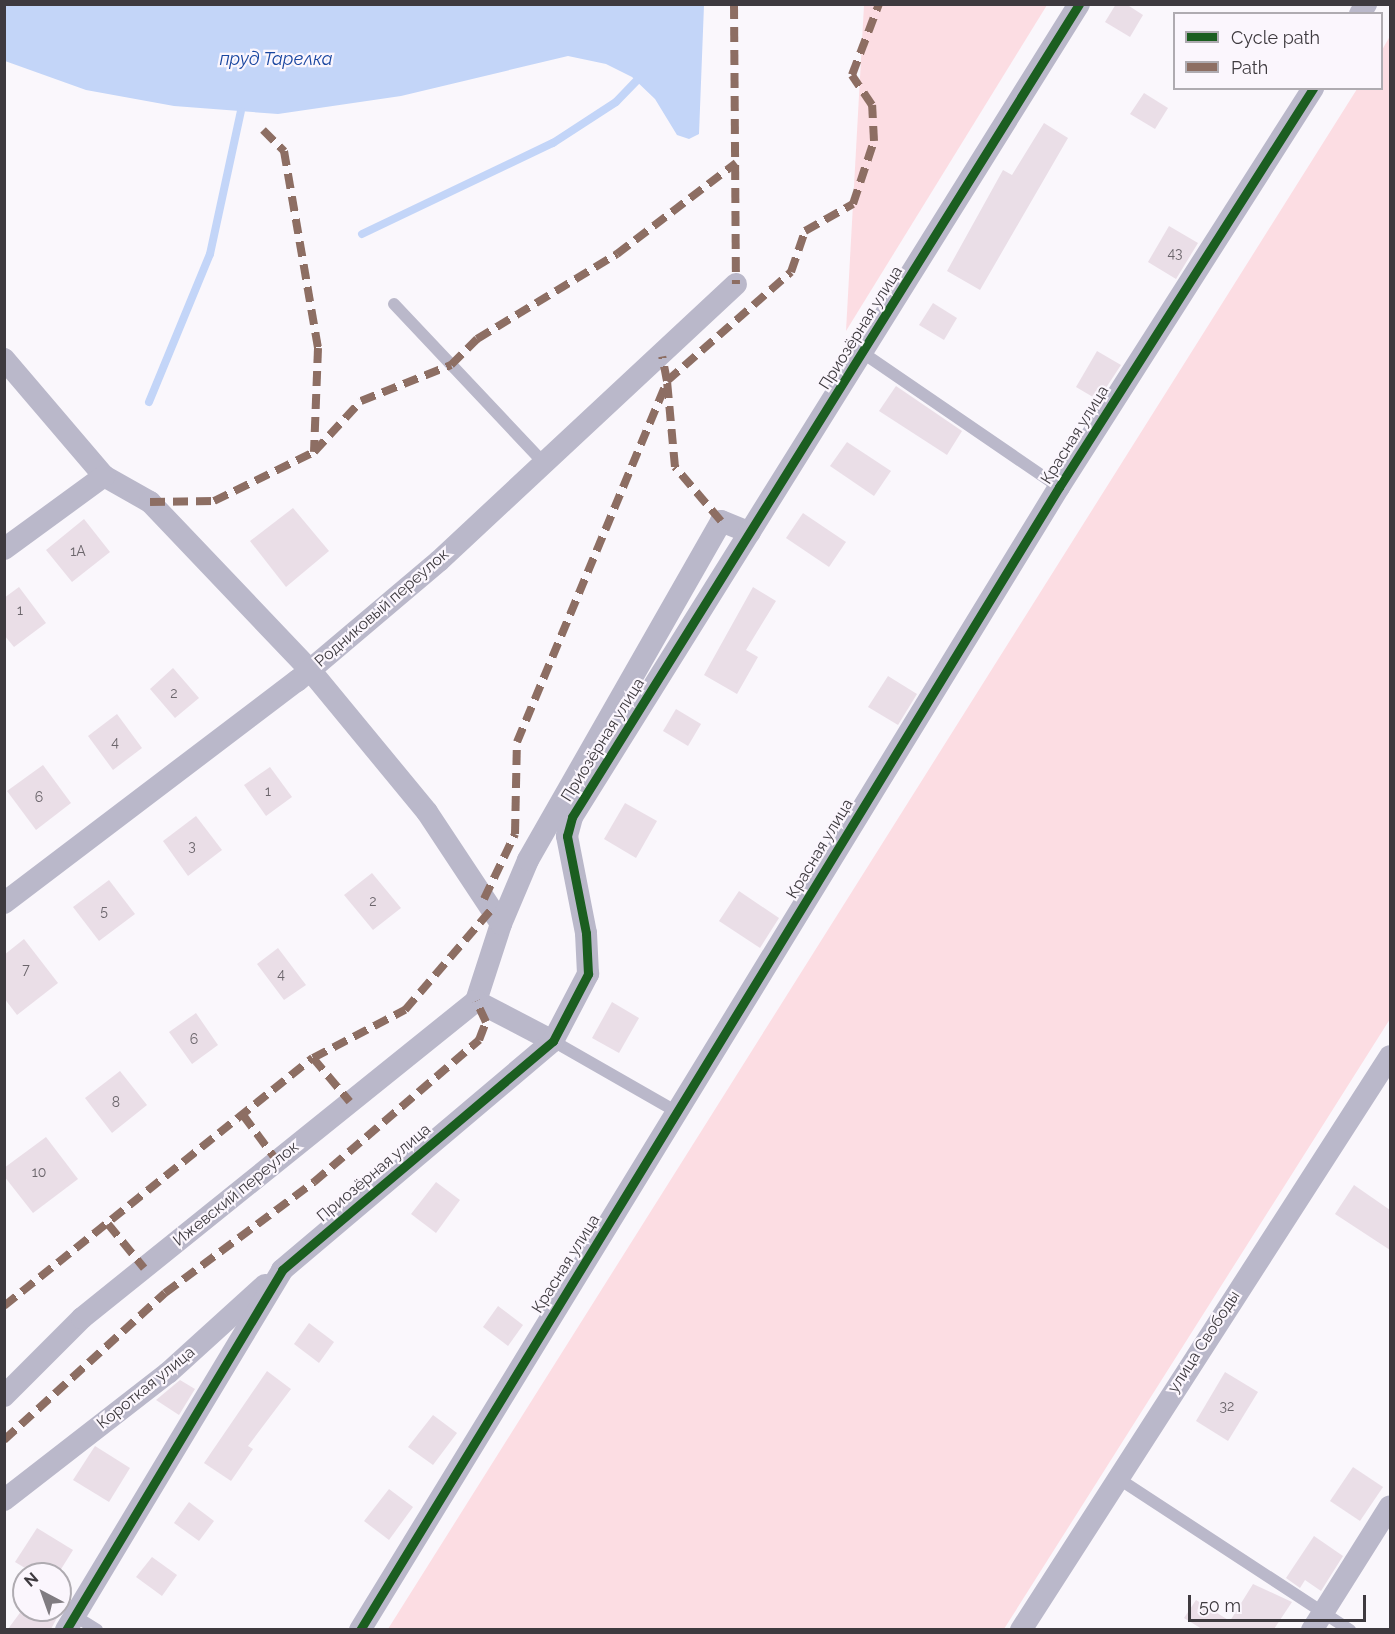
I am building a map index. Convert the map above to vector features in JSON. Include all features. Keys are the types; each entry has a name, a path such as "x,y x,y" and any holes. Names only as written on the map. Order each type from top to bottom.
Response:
{"street":[{"name":"Приозёрная улица","path":"72,1620 282,1270 553,1041 588,974 586,933 567,836 572,817 1079,4"},
{"name":"Красная улица","path":"360,1629 1059,487 1311,90"},
{"name":"Родниковый переулок","path":"4,903 310,670 439,561 736,284"},
{"path":"4,359 104,476 150,502 310,670 420,803 501,924"},
{"path":"4,549 104,476"},
{"path":"553,1041 476,1001 501,924 528,860 721,521 750,533"},
{"name":"Ижевский переулок","path":"4,1396 82,1318 476,1001"},
{"name":"улица Свободы","path":"1021,1629 1116,1477 1390,1056"},
{"name":"Короткая улица","path":"4,1500 168,1373 282,1270"},
{"path":"1318,1621 1390,1506"}],"lane":[{"path":"394,304 543,462"},
{"path":"863,353 1059,487"},
{"path":"553,1041 677,1112"},
{"path":"1116,1477 1318,1621 1350,1629"},
{"path":"71,1622 97,1629"}],"shaded area":[{"path":"864,5 1047,5 846,331"},
{"path":"1390,36 1390,1019 1004,1629 388,1629 1356,90 1383,90 1383,48"}],"water":[{"name":"пруд Тарелка","path":"5,4 704,5 699,134 689,139 677,135 655,99 632,77 606,64 568,56 401,96 278,114 174,106 86,90 5,61"}],"building":[{"path":"1116,4 1126,4 1143,15 1130,37 1105,22"},
{"path":"1144,93 1168,108 1155,129 1130,114"},
{"path":"1044,123 1068,138 980,290 947,271 1003,170 1012,175"},
{"path":"1169,226 1198,243 1176,279 1148,262"},
{"path":"933,303 957,318 944,340 919,325"},
{"path":"1097,351 1121,365 1098,400 1076,387"},
{"path":"896,386 962,431 947,455 879,411"},
{"path":"847,442 891,471 874,496 830,466"},
{"path":"293,508 329,551 286,587 250,541"},
{"path":"803,513 846,542 829,567 786,538"},
{"path":"84,519 110,552 72,582 46,550"},
{"path":"19,587 46,623 14,647 4,635 4,598"},
{"path":"753,587 776,601 746,650 758,657 737,694 704,675"},
{"path":"173,668 199,698 175,718 150,689"},
{"path":"888,676 917,694 898,725 868,707"},
{"path":"676,709 701,724 688,746 663,731"},
{"path":"117,714 142,748 113,770 88,736"},
{"path":"43,765 71,803 36,830 7,791"},
{"path":"270,767 292,797 266,816 244,785"},
{"path":"625,803 657,821 636,858 604,839"},
{"path":"196,816 222,850 188,876 163,841"},
{"path":"372,873 401,908 373,930 344,895"},
{"path":"109,880 135,914 99,941 73,907"},
{"path":"739,891 779,918 760,948 719,921"},
{"path":"24,939 58,983 17,1015 4,998 4,955"},
{"path":"278,948 306,985 284,1000 257,964"},
{"path":"612,1002 639,1018 619,1053 592,1038"},
{"path":"196,1013 218,1045 192,1064 169,1032"},
{"path":"120,1071 147,1105 112,1133 85,1098"},
{"path":"46,1137 78,1179 33,1213 4,1176 4,1168"},
{"path":"436,1182 460,1200 436,1233 411,1214"},
{"path":"1354,1185 1390,1210 1390,1250 1335,1214"},
{"path":"498,1306 523,1325 508,1346 483,1327"},
{"path":"309,1323 334,1342 319,1363 294,1344"},
{"path":"267,1371 291,1389 248,1446 253,1449 231,1481 204,1463"},
{"path":"1225,1372 1258,1392 1228,1441 1196,1421"},
{"path":"180,1380 195,1389 179,1415 156,1400"},
{"path":"433,1415 457,1433 433,1465 408,1447"},
{"path":"95,1446 130,1468 109,1502 73,1480"},
{"path":"1353,1467 1383,1487 1360,1521 1330,1501"},
{"path":"389,1489 413,1507 389,1540 364,1521"},
{"path":"189,1502 214,1521 199,1541 174,1523"},
{"path":"37,1528 73,1550 66,1562 15,1562"},
{"path":"1314,1536 1343,1556 1321,1591 1305,1580 1300,1588 1286,1578"},
{"path":"152,1557 177,1575 162,1596 136,1577"},
{"path":"1253,1584 1292,1602 1274,1629 1202,1629 1184,1618 1196,1600 1230,1621"},
{"path":"13,1622 55,1622 51,1629 8,1629"}],"waterway":[{"path":"362,234 553,143 616,102 636,81"},
{"path":"149,402 210,254 241,111"}],"marked path":[{"path":"734,4 736,284"},
{"path":"721,521 675,467 667,381 791,272 805,231 853,204 874,141 872,105 852,75 879,4"},
{"path":"263,130 284,151 318,348 314,452"},
{"path":"150,502 214,501 314,452 361,401 451,365 477,339 617,254 736,163"},
{"path":"484,899 515,834 517,742 667,381 662,356"},
{"path":"313,1058 405,1010 491,910"},
{"path":"4,1440 165,1293 314,1182 479,1040 486,1022 476,1001"},
{"path":"4,1306 313,1058 350,1102"},
{"path":"243,1115 277,1161"},
{"path":"108,1224 144,1268"}],"cycle path":[{"path":"66,1630 282,1270 553,1041 588,974 586,933 567,836 572,817 1079,4"},
{"path":"360,1630 1059,487 1312,90"}]}
